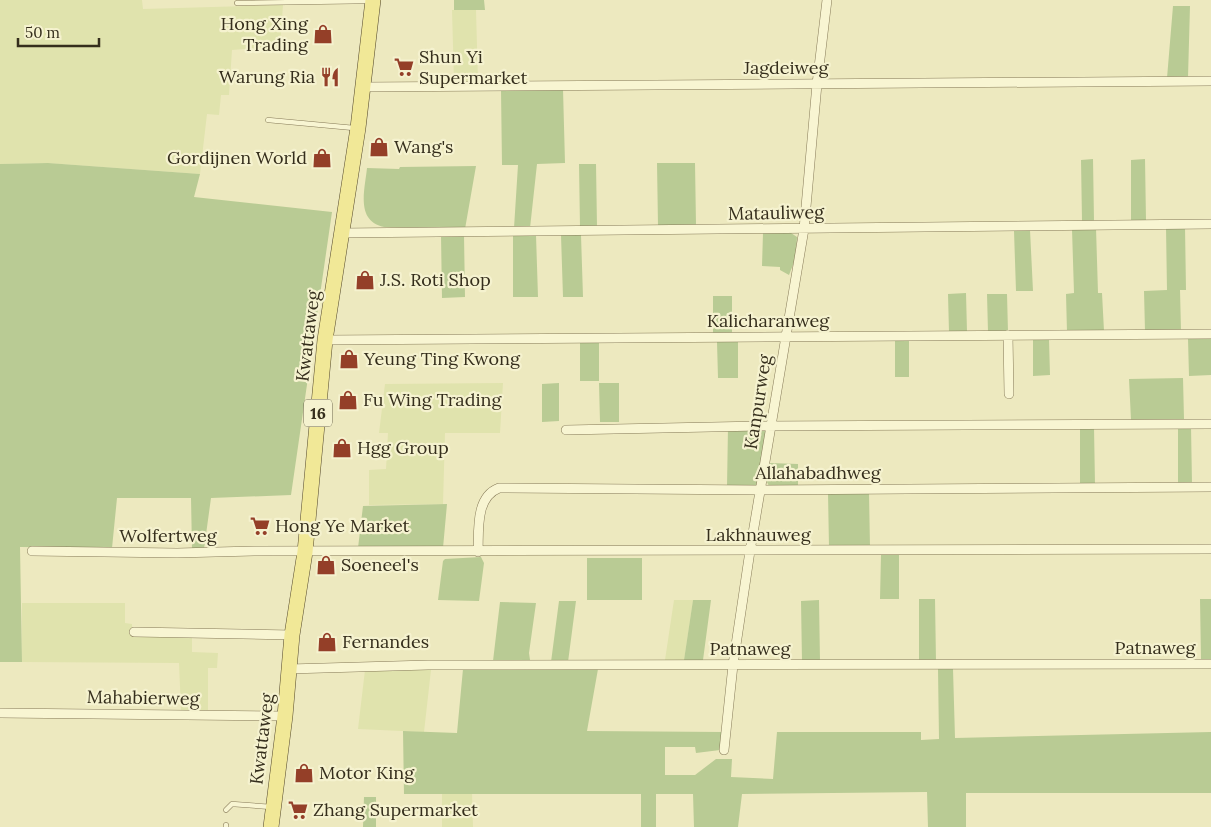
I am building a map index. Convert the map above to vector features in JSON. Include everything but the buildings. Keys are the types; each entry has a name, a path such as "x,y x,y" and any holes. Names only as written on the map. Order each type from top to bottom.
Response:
{"main road":[{"name":"Kwattaweg","path":"271,827 285,716 292,635 305,552 325,340 358,128 373,1"}],"street":[{"name":"Kanpurweg","path":"724,750 732,665 804,229 816,84 827,0"},
{"name":"Jagdeiweg","path":"362,88 1211,81"},
{"name":"Matauliweg","path":"342,234 1211,224"},
{"name":"Kalicharanweg","path":"325,340 1211,334"},
{"path":"1008,335 1008,394"},
{"path":"566,430 1211,424"},
{"name":"Allahabadhweg","path":"478,552 482,504 490,491 499,488 761,490 1211,487"},
{"name":"Lakhnauweg","path":"305,552 1211,550"},
{"name":"Wolfertweg","path":"32,551 305,552"},
{"path":"134,632 292,635"},
{"name":"Patnaweg","path":"289,669 428,664 1211,664"},
{"name":"Mahabierweg","path":"0,713 285,716"}],"lane":[{"path":"237,3 373,1"},
{"path":"268,120 358,128"},
{"path":"226,810 232,804 273,807"}],"green space":[{"path":"0,0 142,0 143,9 283,5 280,46 232,50 229,95 221,95 219,115 207,114 200,174 48,163 0,164"},
{"path":"454,0 484,0 485,10 454,10"},
{"path":"1173,6 1190,6 1188,77 1167,78"},
{"path":"452,10 476,10 478,82 454,82"},
{"path":"563,89 565,163 537,164 530,228 514,228 518,165 502,165 501,90"},
{"path":"1093,159 1094,221 1082,221 1081,160"},
{"path":"1145,159 1146,221 1131,221 1131,160"},
{"path":"48,163 200,174 194,197 332,212 291,495 211,498 204,549 192,549 191,498 117,498 112,548 20,547 22,662 0,662 0,164"},
{"path":"657,163 695,163 696,225 658,226"},
{"path":"579,164 596,164 597,227 580,227"},
{"path":"476,166 465,229 384,227 375,224 365,211 364,194 367,168 399,169 400,167"},
{"path":"1166,227 1185,227 1186,290 1180,290 1181,331 1145,331 1144,291 1167,290"},
{"path":"1096,228 1098,293 1102,293 1104,331 1067,332 1066,294 1074,293 1072,229"},
{"path":"1030,230 1033,291 1016,291 1014,231"},
{"path":"763,233 791,233 797,237 796,257 789,275 780,270 780,267 762,266"},
{"path":"441,235 464,235 465,297 442,298"},
{"path":"513,235 536,235 538,297 513,297"},
{"path":"561,235 581,235 583,297 563,297"},
{"path":"966,293 967,332 949,332 948,294"},
{"path":"987,294 1007,294 1008,332 988,332"},
{"path":"713,296 732,296 732,334 713,334"},
{"path":"1033,339 1049,339 1050,375 1033,376"},
{"path":"1188,339 1211,339 1211,375 1189,376"},
{"path":"895,340 909,340 909,377 895,377"},
{"path":"580,342 599,342 599,381 580,381"},
{"path":"717,342 738,342 738,378 718,378"},
{"path":"1183,378 1184,419 1131,420 1129,379"},
{"path":"503,383 500,433 445,433 443,504 369,505 369,470 386,469 388,433 379,433 385,384"},
{"path":"559,383 559,421 542,422 542,384"},
{"path":"599,383 619,383 619,422 600,422"},
{"path":"1178,426 1191,426 1192,484 1178,484"},
{"path":"728,427 766,430 757,486 727,487"},
{"path":"1080,427 1094,427 1095,485 1080,485"},
{"path":"769,463 798,464 798,487 769,486 766,480"},
{"path":"828,493 869,493 870,547 829,547"},
{"path":"447,504 443,548 358,548 363,506"},
{"path":"881,555 899,555 899,599 880,599"},
{"path":"481,557 484,563 479,601 438,600 443,561 445,559"},
{"path":"587,558 642,558 642,600 587,600"},
{"path":"919,599 935,599 936,662 919,662"},
{"path":"1200,599 1211,599 1211,660 1201,660"},
{"path":"674,600 693,600 684,660 665,660"},
{"path":"693,600 711,600 703,660 684,660"},
{"path":"819,600 820,661 802,662 801,601"},
{"path":"559,601 576,601 568,662 551,662"},
{"path":"500,602 536,603 529,653 530,660 493,661"},
{"path":"22,603 125,603 125,623 132,624 132,635 192,636 192,652 218,653 217,668 208,668 208,710 181,710 179,663 22,662"},
{"path":"463,669 598,669 587,731 723,732 720,750 696,753 695,747 665,747 665,775 695,775 716,759 732,759 731,777 773,779 777,732 921,732 921,740 939,739 938,669 953,669 955,738 1211,732 1211,793 966,793 966,827 928,827 927,792 742,794 738,827 694,827 693,794 656,794 656,827 641,827 641,794 404,794 403,731 457,733"},
{"path":"365,670 431,670 424,732 358,729"},
{"path":"472,793 473,827 442,827 442,794"},
{"path":"364,797 376,797 376,827 363,827"}],"place":[{"name":"Hong Xing Trading","path":"323,34"},
{"name":"Shun Yi Supermarket","path":"404,67"},
{"name":"Warung Ria","path":"330,77"},
{"name":"Wang's","path":"379,147"},
{"name":"Gordijnen World","path":"322,158"},
{"name":"J.S. Roti Shop","path":"365,280"},
{"name":"Yeung Ting Kwong","path":"349,359"},
{"name":"Fu Wing Trading","path":"348,400"},
{"name":"Hgg Group","path":"342,448"},
{"name":"Hong Ye Market","path":"260,526"},
{"name":"Soeneel's","path":"326,565"},
{"name":"Fernandes","path":"327,642"},
{"name":"Motor King","path":"304,773"},
{"name":"Zhang Supermarket","path":"298,810"}]}
